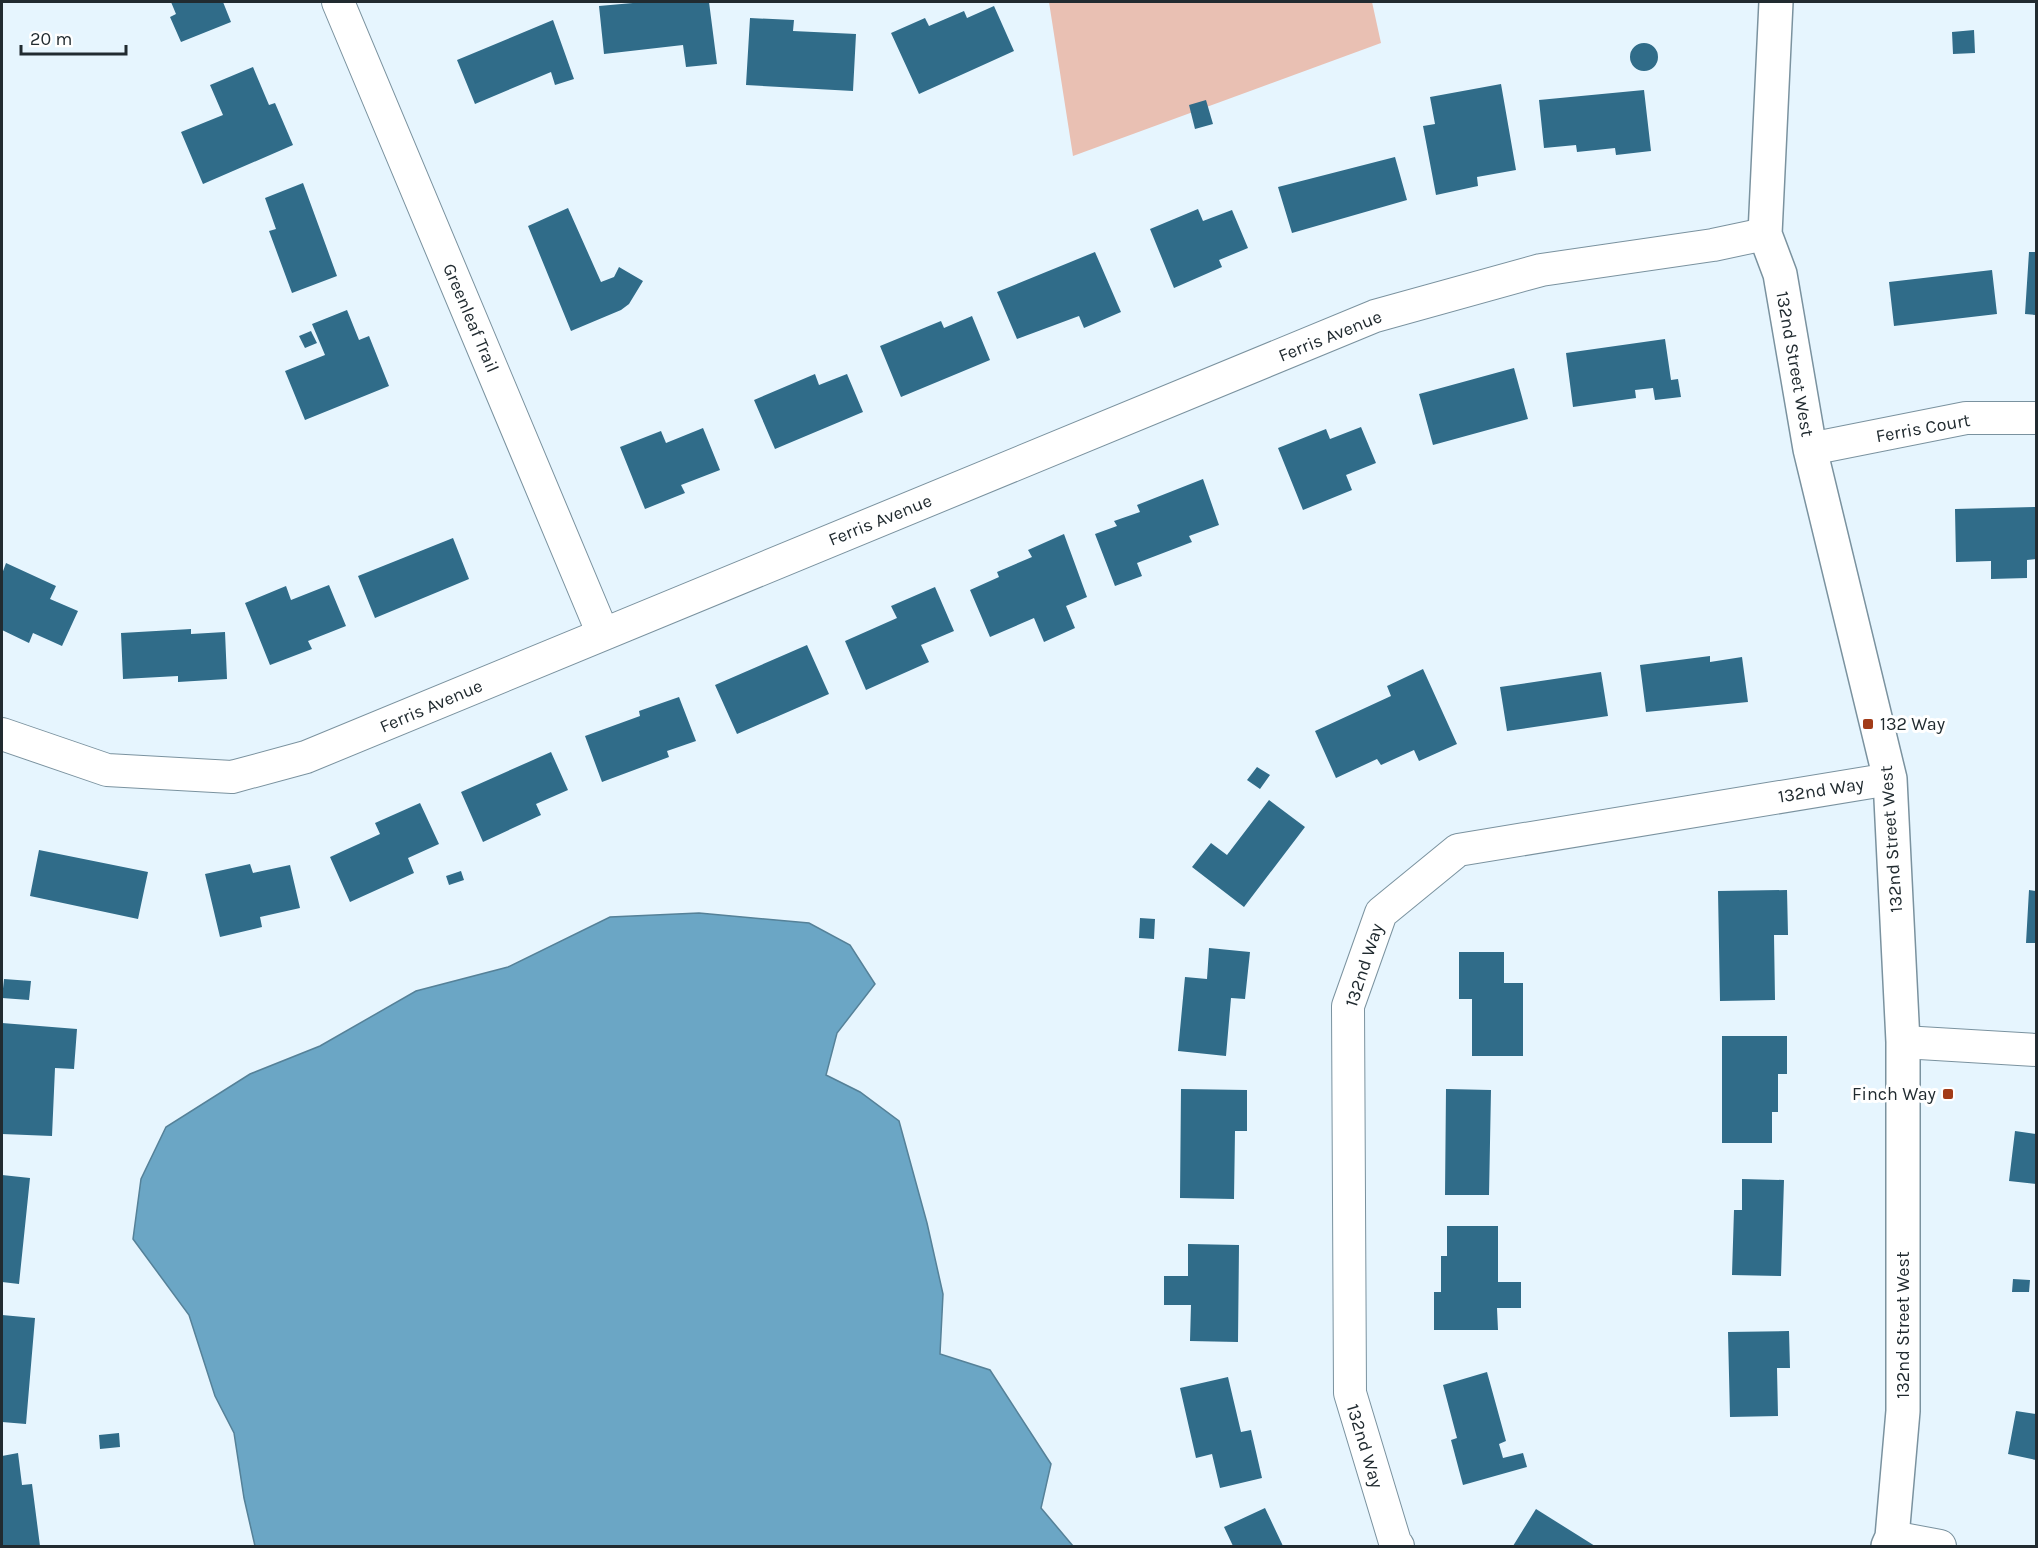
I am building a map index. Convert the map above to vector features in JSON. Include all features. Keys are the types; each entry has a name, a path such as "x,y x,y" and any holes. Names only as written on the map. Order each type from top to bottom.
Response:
{"street":[{"name":"132nd Street West","path":"1776,2 1765,234 1780,274 1810,449 1890,779 1903,1042 1903,1411 1890,1542"},
{"name":"Greenleaf Trail","path":"346,4 603,634"},
{"name":"Ferris Avenue","path":"2,734 107,771 232,777 306,757 1375,316 1541,270 1713,246 1765,234"},
{"name":"Ferris Court","path":"1810,449 1966,418 2037,418"},
{"name":"132nd Way","path":"1398,1546 1350,1393 1348,1006 1381,913 1458,850 1890,779"},
{"path":"1903,1042 2037,1050"},
{"path":"1890,1542 1940,1546"}],"shaded area":[{"path":"1049,2 1372,2 1381,43 1073,156"}],"water":[{"path":"699,913 809,923 850,945 875,984 837,1033 826,1075 860,1092 899,1121 927,1223 943,1294 940,1354 990,1370 1051,1464 1041,1508 1073,1546 255,1546 244,1498 234,1433 215,1396 189,1315 133,1239 141,1179 166,1127 250,1074 320,1046 416,991 508,967 610,917"}],"building":[{"path":"171,2 223,2 231,22 181,42 170,17 176,14"},
{"path":"644,2 709,2 717,64 686,67 683,45 604,54 599,6"},
{"path":"994,6 1014,51 919,94 891,33 925,18 929,26 964,11 967,18"},
{"path":"750,18 794,20 793,31 856,34 853,91 746,85"},
{"path":"553,20 574,79 555,85 551,72 475,104 457,60"},
{"path":"1974,30 1975,53 1953,54 1952,32"},
{"path":"1644,43 1654,47 1658,57 1654,67 1644,71 1634,67 1630,57 1634,47"},
{"path":"253,67 269,105 275,103 293,145 203,184 181,132 223,115 210,85"},
{"path":"1501,84 1516,170 1477,177 1478,186 1436,195 1423,126 1435,124 1430,97"},
{"path":"1644,90 1651,151 1616,155 1615,148 1577,152 1576,145 1544,148 1539,100"},
{"path":"1206,100 1213,124 1195,129 1189,105"},
{"path":"1395,157 1407,200 1292,233 1278,187"},
{"path":"303,183 337,276 292,293 269,231 276,229 265,198"},
{"path":"568,208 601,282 614,277 619,267 643,281 629,304 621,310 571,331 528,226"},
{"path":"1198,209 1203,221 1232,210 1248,248 1219,260 1222,267 1174,288 1150,229"},
{"path":"1095,252 1121,312 1084,328 1079,316 1017,339 997,292"},
{"path":"2029,252 2036,252 2036,315 2025,314"},
{"path":"1992,270 1997,314 1894,326 1889,282"},
{"path":"347,310 359,340 369,336 389,386 305,420 285,371 325,355 312,324"},
{"path":"972,316 990,360 901,397 880,346 941,321 944,328"},
{"path":"311,331 317,343 305,348 299,336"},
{"path":"1665,339 1671,380 1678,379 1681,397 1655,400 1653,388 1635,390 1636,398 1573,407 1566,353"},
{"path":"1514,368 1528,419 1433,445 1419,394"},
{"path":"815,374 819,385 847,374 863,412 775,449 754,400"},
{"path":"1361,427 1376,463 1346,475 1352,490 1303,510 1278,448 1326,429 1330,439"},
{"path":"703,428 720,470 681,485 685,493 645,509 620,447 661,431 666,443"},
{"path":"1203,479 1219,525 1189,536 1192,542 1137,563 1142,576 1115,586 1095,534 1117,526 1114,521 1140,512 1137,505"},
{"path":"2036,507 2036,559 2027,560 2027,578 1991,579 1991,561 1956,562 1955,509"},
{"path":"1064,534 1087,597 1066,606 1075,628 1044,642 1034,618 990,637 970,590 999,577 997,572 1032,557 1028,550"},
{"path":"453,538 469,579 375,618 358,576"},
{"path":"6,563 56,586 50,599 78,611 62,646 33,633 29,643 2,630 2,574"},
{"path":"329,585 346,626 308,641 312,649 270,665 245,603 286,586 291,600"},
{"path":"935,587 954,631 921,645 929,662 866,690 845,641 897,618 891,606"},
{"path":"191,629 191,634 225,632 227,679 178,682 178,676 123,679 121,633"},
{"path":"807,645 829,694 737,734 715,685"},
{"path":"1710,656 1710,662 1742,657 1748,702 1646,712 1640,665"},
{"path":"1423,669 1457,744 1419,761 1414,750 1381,765 1377,759 1336,778 1315,731 1391,696 1387,686"},
{"path":"1601,672 1608,716 1507,731 1500,687"},
{"path":"679,697 696,741 667,751 669,757 602,782 585,736 640,716 639,711"},
{"path":"551,752 568,790 536,804 541,815 483,842 461,792"},
{"path":"1257,767 1270,775 1260,789 1247,780"},
{"path":"1269,800 1305,827 1244,907 1192,867 1211,843 1227,855"},
{"path":"420,803 439,844 408,858 414,873 350,902 330,857 380,834 375,823"},
{"path":"39,850 148,872 138,919 30,896"},
{"path":"250,864 253,873 290,865 300,908 260,917 262,927 220,937 205,874"},
{"path":"461,871 464,880 449,885 446,876"},
{"path":"1787,890 1788,935 1774,935 1775,1000 1720,1001 1718,891"},
{"path":"2029,890 2036,891 2036,943 2026,943"},
{"path":"1140,918 1155,919 1154,939 1139,938"},
{"path":"1209,948 1250,952 1245,999 1231,998 1226,1056 1178,1051 1185,977 1207,979"},
{"path":"1459,952 1504,952 1504,983 1523,983 1523,1056 1472,1056 1472,999 1459,999"},
{"path":"4,979 31,981 29,1000 2,998"},
{"path":"2,1023 77,1029 74,1069 55,1068 52,1136 2,1134"},
{"path":"1722,1036 1787,1036 1787,1074 1778,1074 1778,1112 1772,1112 1772,1143 1722,1143"},
{"path":"1181,1089 1247,1090 1247,1131 1235,1131 1234,1199 1180,1198"},
{"path":"1446,1089 1491,1090 1489,1195 1445,1195"},
{"path":"2015,1131 2036,1134 2036,1184 2009,1181"},
{"path":"2,1175 30,1178 19,1284 2,1282"},
{"path":"1742,1179 1784,1180 1781,1276 1732,1275 1734,1210 1742,1210"},
{"path":"1447,1226 1498,1226 1498,1282 1521,1282 1521,1308 1497,1308 1498,1330 1434,1330 1434,1292 1441,1292 1441,1256 1447,1256"},
{"path":"1188,1244 1239,1245 1238,1342 1190,1341 1191,1305 1164,1305 1164,1276 1188,1276"},
{"path":"2013,1279 2030,1280 2029,1292 2012,1292"},
{"path":"2,1315 35,1318 26,1424 2,1422"},
{"path":"1789,1331 1790,1368 1777,1368 1778,1416 1730,1417 1728,1332"},
{"path":"1487,1372 1506,1441 1499,1444 1503,1458 1523,1453 1527,1467 1463,1485 1451,1440 1457,1438 1443,1385"},
{"path":"1228,1377 1241,1432 1251,1430 1262,1478 1220,1488 1212,1454 1196,1458 1180,1388"},
{"path":"2016,1411 2036,1414 2036,1460 2008,1454"},
{"path":"119,1433 120,1447 100,1449 99,1435"},
{"path":"18,1453 22,1485 32,1484 40,1546 2,1546 2,1456"},
{"path":"1265,1508 1283,1546 1233,1546 1224,1527"},
{"path":"1536,1509 1595,1546 1513,1546"}],"place":[{"name":"132 Way","path":"1868,724"},
{"name":"Finch Way","path":"1948,1094"}]}
